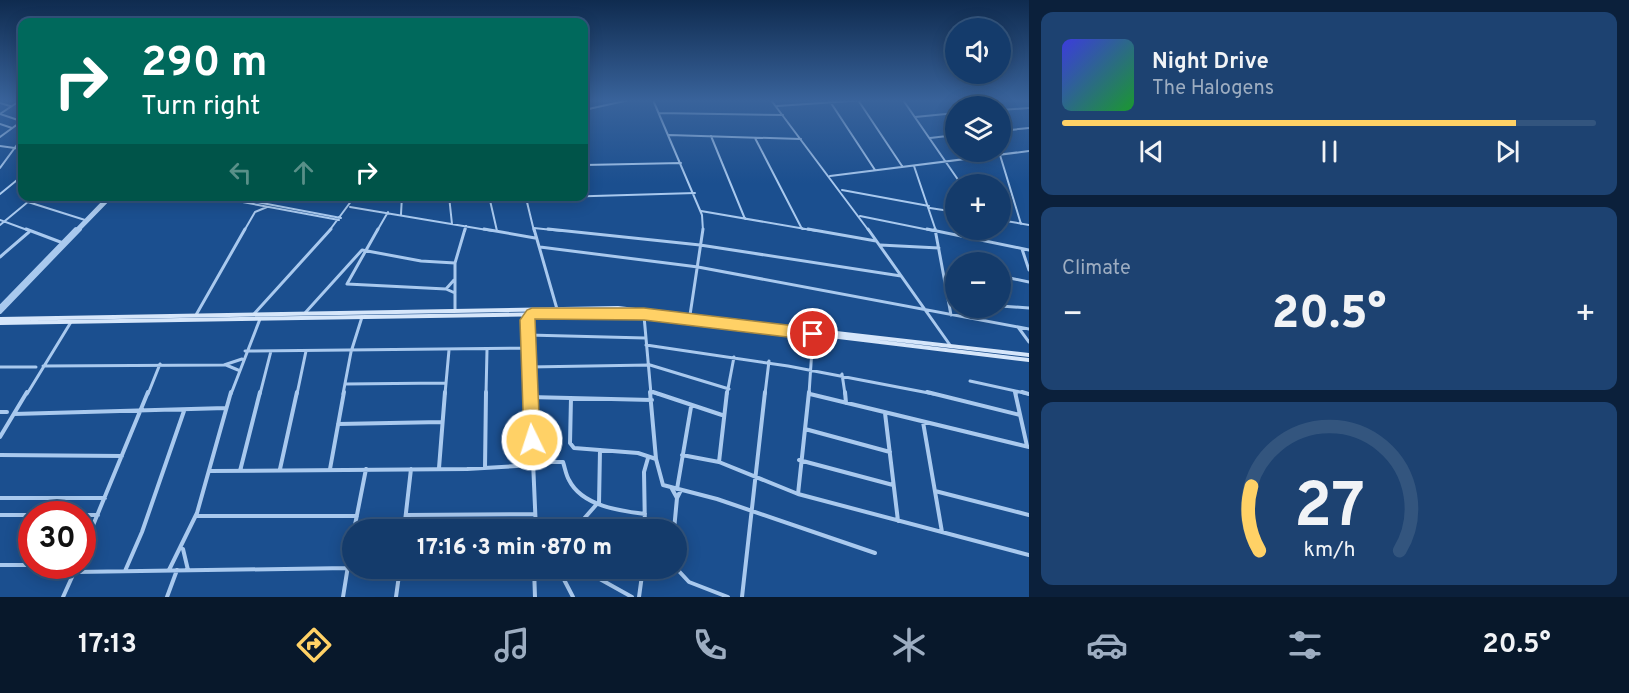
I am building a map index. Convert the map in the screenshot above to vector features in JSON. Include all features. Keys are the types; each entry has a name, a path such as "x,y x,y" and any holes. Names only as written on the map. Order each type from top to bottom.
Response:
{"main road":[{"path":"0,321 362,317 618,308 813,334 1029,355"},
{"path":"0,321 455,310 521,314 690,315 1029,360"}],"street":[{"path":"0,137 12,128"},
{"path":"666,128 695,193 701,212 703,230 690,315"},
{"path":"793,128 880,245 923,310 952,348"},
{"path":"848,128 875,170"},
{"path":"876,128 902,167"},
{"path":"923,128 945,160"},
{"path":"1011,130 1029,128"},
{"path":"669,135 801,139"},
{"path":"711,136 745,219"},
{"path":"930,138 945,136"},
{"path":"755,138 802,230"},
{"path":"0,168 18,144"},
{"path":"0,146 18,148"},
{"path":"1011,153 1029,151"},
{"path":"830,176 945,161"},
{"path":"1002,162 1021,224"},
{"path":"588,165 681,163"},
{"path":"913,165 936,231 945,279"},
{"path":"0,194 18,179"},
{"path":"840,190 945,210"},
{"path":"588,196 695,193"},
{"path":"0,308 105,201"},
{"path":"0,312 105,201"},
{"path":"234,201 340,219"},
{"path":"250,201 340,219"},
{"path":"254,314 340,219 353,201"},
{"path":"401,214 402,201"},
{"path":"450,201 452,224"},
{"path":"490,201 497,231"},
{"path":"527,201 535,238 540,247 543,268 557,309"},
{"path":"0,225 2,221 28,202 85,220"},
{"path":"254,205 255,212"},
{"path":"196,315 255,212 267,207"},
{"path":"350,207 535,238"},
{"path":"388,212 365,249 347,285 446,289 455,293"},
{"path":"701,212 802,230 876,240"},
{"path":"858,215 1029,250"},
{"path":"2,221 64,243"},
{"path":"1011,222 1029,225"},
{"path":"455,310 455,263 466,226"},
{"path":"534,228 700,245 901,276"},
{"path":"0,258 29,231"},
{"path":"880,245 939,248"},
{"path":"540,247 698,267 945,314"},
{"path":"305,313 352,258 365,249 421,261 455,263"},
{"path":"1022,249 1029,270"},
{"path":"1011,278 1029,282"},
{"path":"446,289 454,280"},
{"path":"1011,308 1029,308"},
{"path":"521,314 527,320 535,519"},
{"path":"527,320 532,314"},
{"path":"644,314 656,459 661,482 875,553"},
{"path":"330,469 351,352 362,317"},
{"path":"968,318 1029,329"},
{"path":"169,570 183,549 197,516 238,370 260,319"},
{"path":"0,437 71,322"},
{"path":"1018,327 1029,342"},
{"path":"798,494 799,460 813,369 813,334"},
{"path":"528,335 645,338"},
{"path":"646,345 769,361 842,374 936,393 1020,415"},
{"path":"245,351 351,352 528,348"},
{"path":"439,468 448,350"},
{"path":"485,468 487,350"},
{"path":"240,471 271,351"},
{"path":"279,470 306,351"},
{"path":"719,462 723,415 734,357"},
{"path":"224,365 243,358"},
{"path":"742,597 769,361"},
{"path":"96,520 160,364"},
{"path":"43,366 224,365 238,370"},
{"path":"529,367 650,365 729,389"},
{"path":"0,367 36,367"},
{"path":"842,374 846,403"},
{"path":"970,381 1029,394"},
{"path":"345,384 445,383"},
{"path":"810,394 1028,446 1015,391"},
{"path":"652,392 723,415"},
{"path":"529,397 652,400"},
{"path":"571,398 570,443 574,448 638,453 656,459"},
{"path":"675,519 682,454 691,406"},
{"path":"14,414 184,411 226,408"},
{"path":"125,571 142,532 184,411"},
{"path":"0,412 7,412"},
{"path":"885,413 898,522"},
{"path":"338,424 442,422"},
{"path":"923,422 942,533"},
{"path":"805,429 890,452"},
{"path":"584,519 598,504 600,450"},
{"path":"682,454 719,462 798,494 1029,555"},
{"path":"0,455 122,456"},
{"path":"645,519 644,471 648,458"},
{"path":"799,460 894,485"},
{"path":"210,471 485,468 563,462 570,481 598,504 623,512 645,514"},
{"path":"356,519 366,469"},
{"path":"405,519 411,469"},
{"path":"671,487 677,498"},
{"path":"935,491 1029,515"},
{"path":"0,498 105,498"},
{"path":"406,515 535,514"},
{"path":"0,515 18,515"},
{"path":"197,516 357,516"},
{"path":"183,549 188,570"},
{"path":"0,565 18,565"},
{"path":"96,572 342,568"},
{"path":"167,597 177,570"},
{"path":"63,597 72,579"},
{"path":"344,597 346,579"},
{"path":"396,597 399,579"},
{"path":"534,579 535,597"},
{"path":"564,579 573,597"},
{"path":"602,579 632,597"},
{"path":"639,597 641,579"},
{"path":"686,579 728,597"}],"route":[{"path":"532,440 527,320 532,314 609,312 644,314 813,334"}]}
